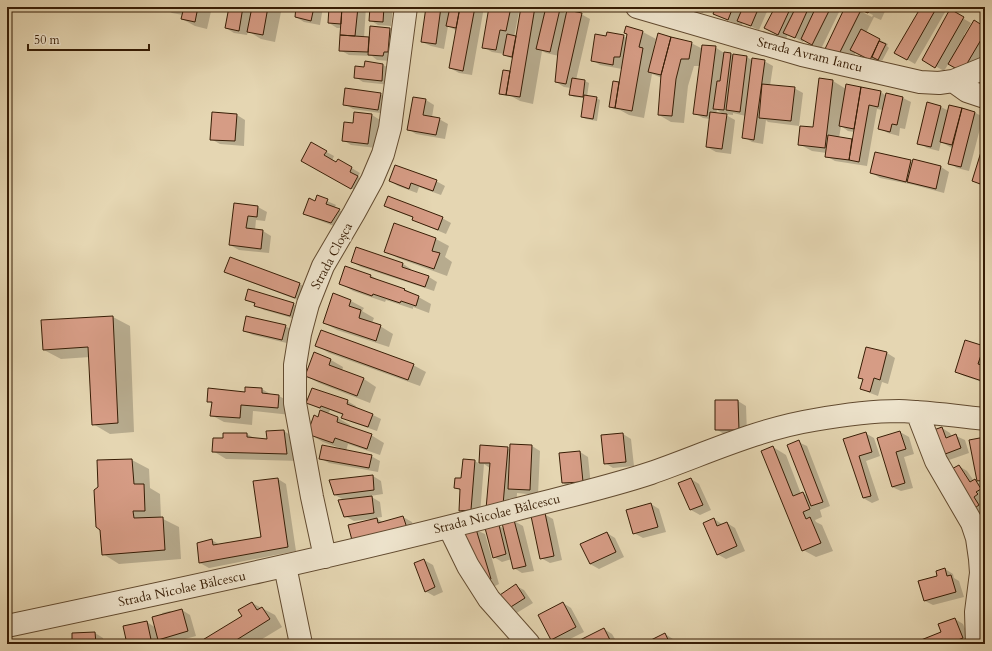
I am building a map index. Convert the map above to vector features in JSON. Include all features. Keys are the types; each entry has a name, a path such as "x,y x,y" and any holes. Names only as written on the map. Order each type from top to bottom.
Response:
{"street":[{"name":"Strada Cloșca","path":"325,556 312,498 295,403 295,365 300,334 308,304 323,266 372,180 383,154 390,128 406,7"},
{"name":"Strada Avram Iancu","path":"637,7 802,55 920,82 939,83 952,81 985,68"},
{"path":"952,81 968,91 985,97"},
{"name":"Strada Nicolae Bălcescu","path":"7,626 285,566 449,527 621,482 749,437 811,420 897,411 985,420"},
{"path":"917,412 936,461 972,523 977,538 981,573 976,612 977,644"},
{"path":"449,527 468,566 486,593 529,644"},
{"path":"285,566 301,644"}],"building":[{"path":"184,7 198,7 195,22 181,19"},
{"path":"229,7 243,7 239,31 225,28"},
{"path":"252,7 268,7 263,35 247,32"},
{"path":"296,7 314,7 311,21 295,17"},
{"path":"329,7 342,7 341,24 328,23"},
{"path":"342,7 358,7 355,36 340,35"},
{"path":"370,7 384,7 383,22 369,21"},
{"path":"426,7 441,7 436,44 421,42"},
{"path":"450,7 460,7 456,28 446,26"},
{"path":"460,7 475,7 463,71 449,68"},
{"path":"489,7 511,7 506,31 500,30 496,50 482,48"},
{"path":"521,7 535,7 520,97 506,95"},
{"path":"546,7 560,9 550,52 536,49"},
{"path":"716,7 733,7 728,20 713,14"},
{"path":"743,7 759,7 751,26 737,21"},
{"path":"775,7 791,7 778,35 764,28"},
{"path":"796,7 809,7 795,38 783,33"},
{"path":"816,7 831,7 812,45 801,39"},
{"path":"845,7 871,7 868,13 861,10 838,56 825,49"},
{"path":"921,7 937,7 907,60 894,53"},
{"path":"950,9 964,17 935,68 922,60"},
{"path":"567,10 582,13 566,84 555,82 558,51"},
{"path":"974,20 985,27 985,33 962,72 948,64"},
{"path":"370,26 390,28 388,52 384,52 383,56 368,55"},
{"path":"626,26 643,31 639,47 643,48 632,111 615,108 627,34 624,33"},
{"path":"861,29 880,39 870,60 850,50"},
{"path":"607,32 624,35 620,57 614,57 613,65 591,61 595,34 606,36"},
{"path":"658,33 671,37 661,75 648,72"},
{"path":"507,34 516,36 512,57 503,55"},
{"path":"340,35 369,37 368,52 339,51"},
{"path":"671,37 692,42 689,59 681,59 676,79 672,116 658,115 661,75"},
{"path":"879,41 886,44 878,60 872,57"},
{"path":"702,45 716,46 707,116 693,114"},
{"path":"724,52 731,53 724,110 713,109 717,81 720,81"},
{"path":"733,54 747,56 740,112 726,110"},
{"path":"752,58 765,60 754,140 742,138"},
{"path":"365,61 383,64 382,81 354,78 355,66 364,67"},
{"path":"503,70 510,71 506,95 499,94"},
{"path":"572,78 585,80 583,97 569,95"},
{"path":"819,78 833,80 825,148 798,145 800,126 813,127"},
{"path":"613,81 619,82 615,108 609,107"},
{"path":"762,84 795,87 791,121 759,118"},
{"path":"846,84 861,87 854,129 839,126"},
{"path":"861,87 881,91 878,107 869,105 859,162 849,160"},
{"path":"345,88 381,93 378,110 343,105"},
{"path":"886,93 903,97 897,125 892,124 890,132 878,129"},
{"path":"584,95 597,97 593,119 581,117"},
{"path":"413,97 426,99 423,115 440,118 436,135 407,130"},
{"path":"927,102 941,106 931,147 917,144"},
{"path":"949,105 962,108 952,145 940,142"},
{"path":"962,108 975,112 961,167 948,164"},
{"path":"212,112 237,114 235,141 210,140"},
{"path":"354,112 372,114 368,144 342,141 344,122 353,123"},
{"path":"710,112 727,114 722,149 706,147"},
{"path":"828,135 852,139 849,160 825,157"},
{"path":"985,139 985,192 981,191 983,185 972,181"},
{"path":"311,142 327,151 324,155 336,162 338,159 352,167 350,172 358,176 351,189 301,161"},
{"path":"875,152 911,160 906,182 870,173"},
{"path":"913,159 941,166 936,189 907,182"},
{"path":"395,165 437,180 433,191 411,183 409,189 389,181"},
{"path":"317,195 328,199 326,204 340,209 331,223 303,214 309,198 315,201"},
{"path":"388,196 443,217 438,230 412,220 413,217 384,206"},
{"path":"234,203 258,206 257,217 248,216 246,228 263,230 261,249 229,245"},
{"path":"394,223 436,238 432,251 440,253 434,269 384,252"},
{"path":"356,247 403,263 402,267 429,276 425,287 351,262"},
{"path":"230,257 300,283 295,298 224,272"},
{"path":"345,266 371,275 370,277 405,289 404,290 419,296 416,306 401,301 400,303 373,294 372,296 339,284"},
{"path":"248,289 294,303 290,316 254,306 255,303 245,300"},
{"path":"333,293 351,300 349,306 361,310 359,318 381,325 376,341 323,323"},
{"path":"113,316 118,423 92,425 88,347 43,350 41,320"},
{"path":"246,316 286,325 282,340 243,331"},
{"path":"321,330 414,364 408,380 315,346"},
{"path":"965,340 984,346 978,364 985,366 985,382 955,372"},
{"path":"866,347 887,352 880,380 874,378 870,392 860,389 863,379 858,378"},
{"path":"314,352 331,359 329,365 364,378 357,396 305,376"},
{"path":"245,387 262,388 262,393 279,395 278,408 241,405 240,418 210,416 212,402 207,402 208,388 245,392"},
{"path":"312,388 348,400 347,404 373,414 368,427 341,418 343,414 321,406 320,408 306,403"},
{"path":"715,400 738,400 739,430 715,430"},
{"path":"320,410 338,417 337,422 372,434 367,449 335,438 333,443 310,435 311,430 309,429 314,415 318,417"},
{"path":"942,427 946,438 956,434 961,448 940,456 931,431"},
{"path":"284,430 287,454 212,452 213,438 223,438 223,433 247,433 247,437 267,439 266,431"},
{"path":"900,431 906,449 896,452 905,483 892,487 877,438"},
{"path":"866,432 872,452 859,456 871,496 863,498 843,439"},
{"path":"623,433 626,462 604,464 601,435"},
{"path":"985,437 985,480 977,481 969,440"},
{"path":"799,440 823,502 811,506 787,445"},
{"path":"510,444 532,445 530,490 508,489"},
{"path":"322,445 372,455 369,468 319,459"},
{"path":"480,445 508,447 503,505 486,509 490,463 479,463"},
{"path":"773,446 793,496 803,492 810,509 803,512 806,519 810,517 821,543 802,551 761,451"},
{"path":"580,451 583,482 562,483 559,453"},
{"path":"132,459 134,484 144,484 145,511 133,511 134,518 163,517 165,550 102,555 100,530 96,527 94,490 98,487 97,460"},
{"path":"463,459 475,460 471,510 459,511 460,489 454,488 455,478 461,478"},
{"path":"959,465 970,482 975,479 981,489 976,492 978,494 974,497 979,505 972,510 948,471"},
{"path":"373,475 374,490 334,495 329,480"},
{"path":"278,478 288,547 199,563 197,543 212,539 213,545 261,537 253,481"},
{"path":"691,478 703,505 690,510 678,483"},
{"path":"372,496 374,513 344,517 338,500"},
{"path":"651,503 658,527 633,534 626,510"},
{"path":"545,513 554,556 540,559 531,516"},
{"path":"403,516 407,528 353,544 348,525 377,518 378,523"},
{"path":"714,518 717,526 727,522 737,546 717,555 703,523"},
{"path":"514,520 526,566 513,569 502,523"},
{"path":"499,525 506,554 493,558 485,528"},
{"path":"476,529 491,579 484,583 462,533"},
{"path":"607,532 616,552 590,564 580,544"},
{"path":"424,559 435,587 425,592 414,563"},
{"path":"945,568 947,576 951,575 956,592 924,601 918,581 937,576 936,571"},
{"path":"516,584 525,598 506,610 497,597"},
{"path":"252,602 257,610 262,607 270,619 230,644 196,644 242,616 238,610"},
{"path":"563,602 576,627 551,640 538,615"},
{"path":"182,609 188,631 158,640 152,617"},
{"path":"955,618 963,638 948,644 911,644 941,632 938,624"},
{"path":"147,621 152,644 127,644 123,626"},
{"path":"604,628 612,644 580,644 578,641"},
{"path":"95,632 96,644 72,644 72,633"},
{"path":"665,633 670,644 643,644"}]}
